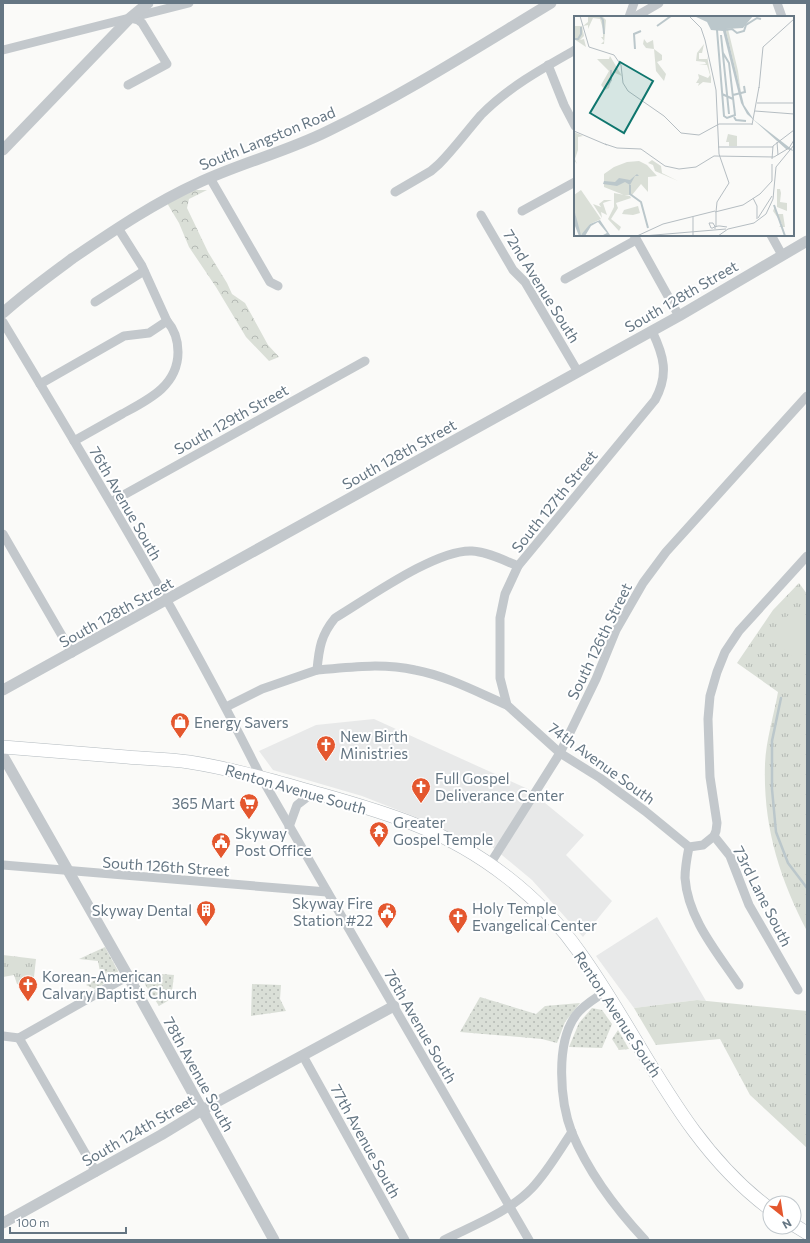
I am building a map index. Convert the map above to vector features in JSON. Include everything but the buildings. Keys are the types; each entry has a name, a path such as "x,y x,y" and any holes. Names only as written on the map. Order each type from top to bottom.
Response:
{"main road":[{"name":"Renton Avenue South","path":"3,747 186,762 261,777 367,808 418,825 452,842 490,864 537,903 578,950 606,991 685,1121 701,1142 743,1188 762,1203"}],"street":[{"path":"3,150 130,18 148,3"},
{"path":"3,50 188,3"},
{"name":"South Langston Road","path":"3,313 50,276 118,228 175,194 210,178 283,151 347,122 429,77 551,3"},
{"path":"629,16 634,3"},
{"path":"637,16 659,3"},
{"path":"776,3 782,16"},
{"path":"128,85 167,64 142,23 138,20 130,18"},
{"path":"395,192 431,171 448,154 482,114 503,95 548,65 574,51"},
{"path":"548,65 564,105 574,124"},
{"path":"210,178 270,282 278,286"},
{"path":"522,211 574,183"},
{"name":"72nd Avenue South","path":"481,215 513,270 525,282 578,372"},
{"path":"74,441 152,398 173,376 177,363 178,346 171,325 167,321 144,271 118,228"},
{"path":"772,236 782,255"},
{"path":"565,279 635,238 679,316"},
{"name":"South 128th Street","path":"3,690 167,601 679,316 807,241"},
{"path":"95,302 144,271"},
{"path":"40,384 124,336 149,332 167,321"},
{"name":"76th Avenue South","path":"3,322 111,502 226,707 261,777 289,827 394,1006 528,1240"},
{"name":"South 127th Street","path":"317,670 320,647 325,630 335,618 426,563 455,552 471,551 489,554 518,566 655,400 662,384 664,368 662,352 652,331"},
{"name":"South 129th Street","path":"111,502 365,361"},
{"name":"South 126th Street","path":"490,864 560,753 596,679 616,630 643,584 666,552 807,396"},
{"path":"3,534 72,653"},
{"path":"738,985 700,927 687,891 685,876 689,847 703,845 714,836 717,823 710,777 708,719 710,696 725,652 739,631 807,556"},
{"path":"507,705 500,678 500,618 505,594 518,566"},
{"name":"74th Avenue South","path":"317,670 364,666 415,670 462,685 507,705 560,753 600,778 645,811 689,847"},
{"path":"226,707 262,689 317,670"},
{"name":"78th Avenue South","path":"3,756 70,872 274,1240"},
{"path":"289,827 297,805 314,792"},
{"name":"73rd Lane South","path":"714,836 730,856 749,906 798,990"},
{"name":"South 126th Street","path":"3,866 327,892"},
{"path":"3,1036 19,1038 128,976"},
{"path":"606,991 584,1006 569,1026 563,1048 562,1080 572,1132 606,1192 629,1222 646,1240"},
{"name":"South 124th Street","path":"3,1223 96,1172 202,1110 394,1006"},
{"path":"19,1038 96,1172"},
{"name":"77th Avenue South","path":"303,1056 405,1240"},
{"path":"444,1240 509,1206 531,1189 544,1174 572,1132"}],"shaded area":[{"path":"374,719 528,789 584,835 566,855 612,901 583,937 532,880 491,846 483,847 418,818 362,796 273,770 259,751 316,725"},
{"path":"657,917 706,1001 697,1000 634,1008 596,956"}],"green space":[{"path":"195,190 207,190 189,199 187,208 208,252 232,294 245,303 268,345 279,357 269,361 246,337 216,287 189,247 179,223 167,203"},
{"path":"799,583 807,594 807,931 788,891 781,871 770,830 767,809 765,764 768,737 778,692 737,663 773,610"},
{"path":"795,607 807,617 807,652 799,662 770,637"},
{"path":"105,947 118,971 115,978 95,989 86,985 101,977 98,961 79,959"},
{"path":"3,955 36,959 33,986 17,984 14,975 3,977"},
{"path":"137,972 174,975 171,999 159,1006"},
{"path":"252,984 281,985 280,999 286,1011 251,1016"},
{"path":"480,997 536,1014 545,1006 580,1003 565,1022 557,1043 542,1039 460,1032"},
{"path":"697,1000 807,1011 807,1148 750,1095 720,1039 656,1045 634,1008"},
{"path":"592,1008 602,1010 612,1024 602,1048 569,1047 579,1023"},
{"path":"618,1030 629,1049 619,1050 612,1039"}],"waterway":[{"path":"781,698 772,741 772,789 776,832 788,863 807,888"}],"place":[{"name":"Energy Savers","path":"180,739"},
{"name":"New Birth Ministries","path":"326,762"},
{"name":"Full Gospel Deliverance Center","path":"421,804"},
{"name":"365 Mart","path":"249,820"},
{"name":"Greater Gospel Temple","path":"379,848"},
{"name":"Skyway Post Office","path":"221,859"},
{"name":"Skyway Dental","path":"206,927"},
{"name":"Skyway Fire Station #22","path":"387,929"},
{"name":"Holy Temple Evangelical Center","path":"458,934"},
{"name":"Korean-American Calvary Baptist Church","path":"28,1002"}]}
